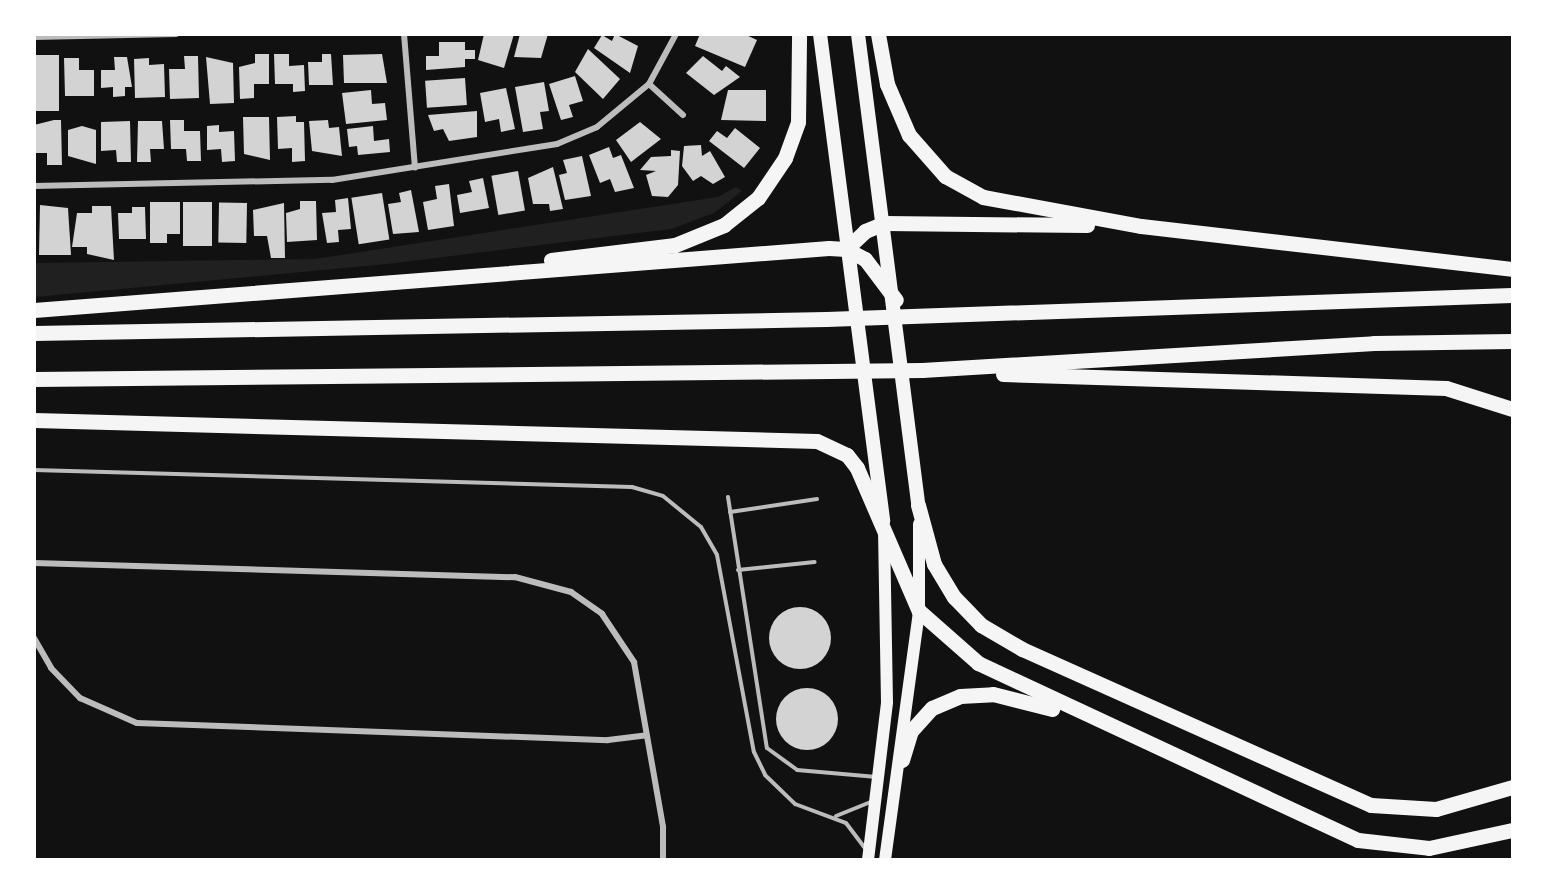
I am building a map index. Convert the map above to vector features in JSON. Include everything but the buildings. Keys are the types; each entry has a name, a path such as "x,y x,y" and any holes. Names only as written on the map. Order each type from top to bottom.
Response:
{"highway":[{"path":"465,275 675,245 740,215 774,178 792,142 801,95 799,34"},
{"path":"820,34 883,523"},
{"path":"858,34 896,300 918,505 934,564 954,597 981,625 1022,649 1371,805 1436,809 1512,787"},
{"path":"878,34 896,109 909,135 945,176 982,197 1141,226 1512,269"},
{"path":"846,249 865,231 885,223 1141,226"},
{"path":"34,310 465,275 846,249 865,259 896,300"},
{"path":"34,333 826,319 1512,295"},
{"path":"922,370 1374,343 1512,341"},
{"path":"34,379 828,369 922,370 1446,388 1512,409"},
{"path":"34,420 808,439 847,455 883,523 920,611 978,663 1090,719 1358,840 1429,848 1512,830"},
{"path":"902,760 911,731 932,708 960,696 993,694 1090,719"}],"main road":[{"path":"885,860 902,760 920,611 918,505"},
{"path":"868,858 878,798 889,648 883,523"}],"street":[{"path":"34,37 176,34"},
{"path":"404,34 415,168"},
{"path":"34,186 332,180 556,144 597,127 650,84 676,34"},
{"path":"650,84 683,116"},
{"path":"34,563 515,577 553,584 602,614 626,644 647,735 663,860"},
{"path":"34,638 51,668 80,698 117,717 157,726 608,740 647,735"}],"lane":[{"path":"34,470 632,487 663,496 701,526 717,555 758,763 783,796 807,811 835,817 855,830 868,858"},
{"path":"728,497 767,748 797,770 880,777"},
{"path":"730,512 817,500"},
{"path":"738,570 815,562"},
{"path":"835,817 878,798"}],"shaded area":[{"path":"736,187 742,191 714,213 671,229 387,264 35,297 35,263 315,259 718,197"}]}
